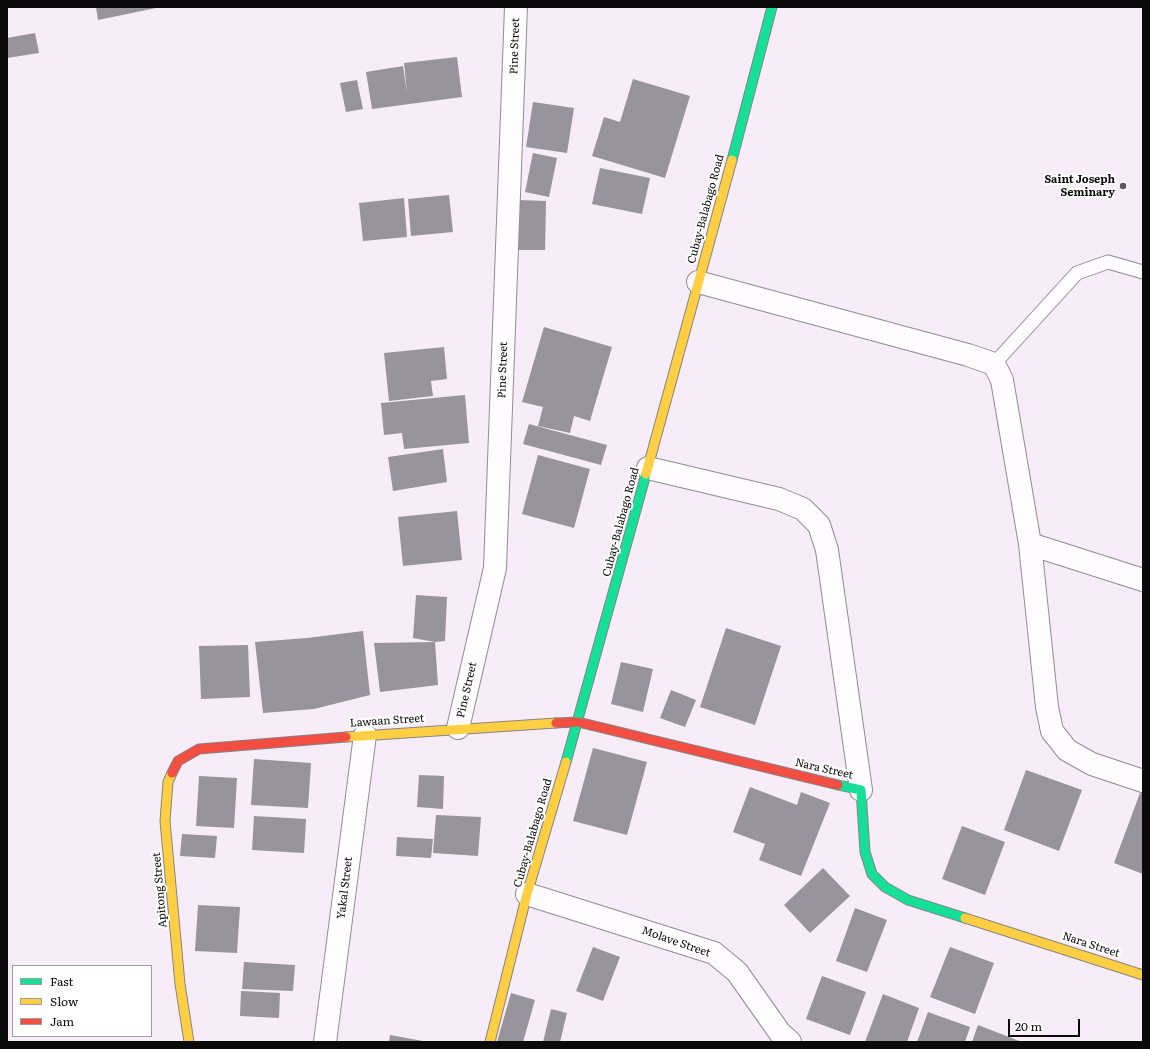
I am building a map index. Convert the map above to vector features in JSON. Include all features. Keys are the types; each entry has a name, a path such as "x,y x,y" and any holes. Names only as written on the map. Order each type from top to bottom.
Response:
{"street":[{"name":"Pine Street","path":"458,728 495,568 516,7"},
{"name":"Cubay-Balabago Road","path":"490,1042 527,894 578,722 698,282 713,233 772,7"},
{"path":"698,282 968,355 994,364 1002,380 1030,544 1047,707 1052,731 1067,750 1092,764 1143,781"},
{"path":"648,468 779,499 803,509 819,525 827,550 861,790"},
{"path":"1030,544 1143,580"},
{"name":"Lawaan Street","path":"199,749 458,728 578,722"},
{"name":"Nara Street","path":"578,722 861,790 865,852 872,874 885,887 908,900 1143,974"},
{"name":"Yakal Street","path":"324,1042 365,735"},
{"name":"Apitong Street","path":"189,1042 180,984 165,821 168,782 178,761 199,749"},
{"name":"Molave Street","path":"527,894 714,953 736,972 780,1033 790,1042"}],"lane":[{"path":"994,364 1077,273 1108,262 1143,272"}],"building":[{"path":"96,7 156,7 156,8 98,20"},
{"path":"35,33 39,53 7,58 7,38"},
{"path":"457,57 462,97 372,109 366,72 403,66 407,93 404,63"},
{"path":"633,79 690,96 665,178 592,156 604,117 620,122"},
{"path":"357,80 363,109 346,112 340,83"},
{"path":"533,102 574,108 567,153 526,147"},
{"path":"533,153 557,158 549,197 525,192"},
{"path":"600,168 650,178 642,214 592,204"},
{"path":"449,195 453,232 411,236 408,199"},
{"path":"404,198 407,237 363,241 359,203"},
{"path":"519,200 546,201 545,250 517,250"},
{"path":"544,327 612,347 590,421 574,416 570,433 538,426 543,407 522,402"},
{"path":"444,347 447,379 431,381 433,396 389,401 384,353"},
{"path":"465,395 469,443 404,449 402,433 384,435 381,403"},
{"path":"529,424 607,445 601,465 523,444"},
{"path":"443,449 447,482 393,491 388,457"},
{"path":"538,455 590,469 574,528 522,514"},
{"path":"457,511 462,560 403,566 398,517"},
{"path":"416,595 447,597 445,641 435,642 413,638"},
{"path":"726,628 781,646 755,725 700,707"},
{"path":"363,631 370,695 314,709 263,713 255,642 307,638"},
{"path":"435,642 438,685 380,692 374,643"},
{"path":"248,645 250,697 201,699 199,646"},
{"path":"621,662 653,669 643,712 611,704"},
{"path":"671,690 696,700 685,727 660,718"},
{"path":"593,748 647,762 627,835 573,821"},
{"path":"254,759 311,763 308,808 251,805"},
{"path":"1026,770 1082,790 1059,851 1004,830"},
{"path":"419,775 444,776 443,809 417,807"},
{"path":"199,776 237,778 234,828 196,826"},
{"path":"750,787 797,805 801,792 830,803 801,876 759,860 765,844 733,832"},
{"path":"1140,793 1143,794 1143,874 1114,863"},
{"path":"436,815 481,817 478,856 433,853"},
{"path":"254,816 306,819 304,853 252,850"},
{"path":"962,826 1005,842 985,895 942,879"},
{"path":"182,834 217,836 215,858 180,856"},
{"path":"397,837 433,839 431,858 396,856"},
{"path":"823,868 850,896 810,933 784,905"},
{"path":"198,905 240,907 237,953 195,951"},
{"path":"855,908 887,920 867,972 836,961"},
{"path":"593,947 620,957 603,1001 576,991"},
{"path":"950,947 994,963 975,1014 930,997"},
{"path":"244,962 295,965 293,991 242,989"},
{"path":"822,976 866,992 850,1035 806,1019"},
{"path":"241,991 280,993 279,1018 240,1016"},
{"path":"511,993 535,1000 523,1042 497,1042"},
{"path":"883,994 919,1008 907,1042 865,1042"},
{"path":"551,1009 567,1013 560,1042 543,1042"},
{"path":"928,1012 970,1027 965,1042 917,1042"},
{"path":"978,1025 1022,1042 972,1042"},
{"path":"390,1035 423,1041 423,1042 389,1042"}],"traffic: fast":[{"path":"732,160 772,7"},
{"path":"566,762 646,474"},
{"path":"838,785 861,790 865,852 872,874 885,887 908,900 965,918"}],"traffic: slow":[{"path":"646,474 732,160"},
{"path":"346,737 556,723"},
{"path":"490,1042 527,894 566,762"},
{"path":"172,773 168,782 165,821 180,984 189,1042"},
{"path":"965,918 1143,975"}],"traffic: jam":[{"path":"556,723 578,722 838,785"},
{"path":"172,773 178,761 199,749 346,737"}],"place":[{"name":"Saint Joseph Seminary","path":"1123,186"}]}
